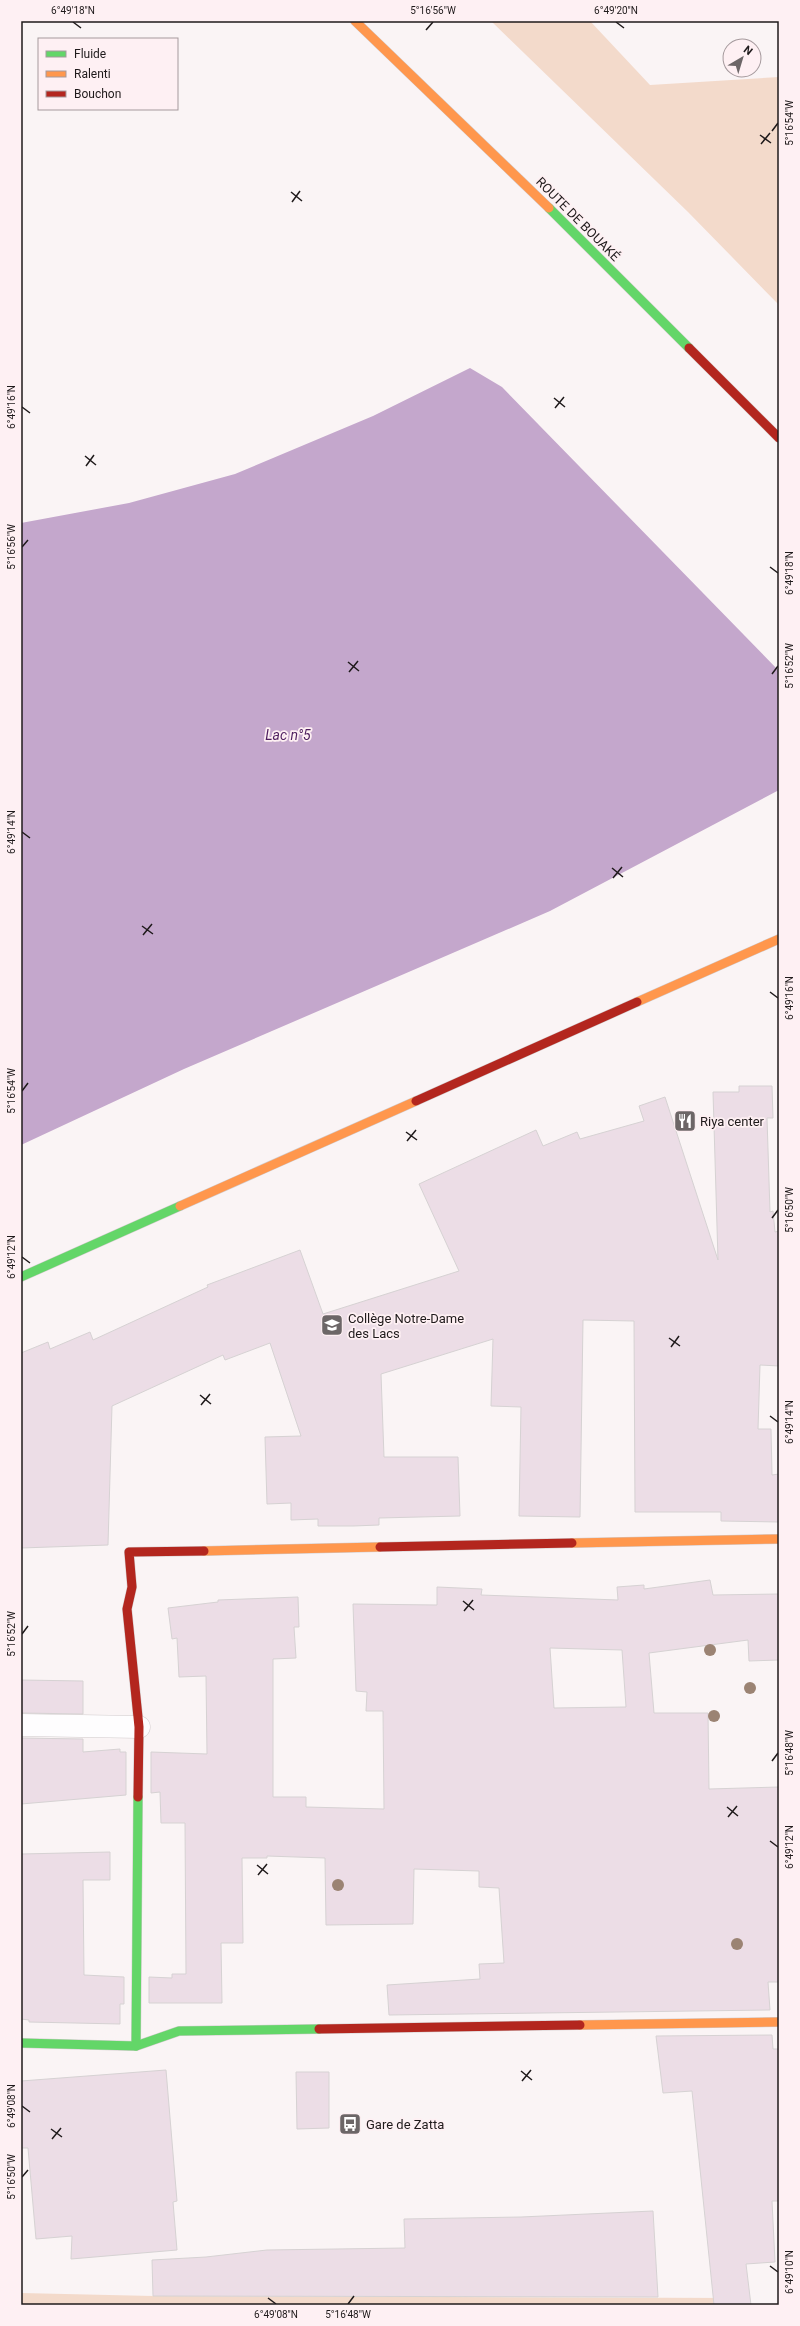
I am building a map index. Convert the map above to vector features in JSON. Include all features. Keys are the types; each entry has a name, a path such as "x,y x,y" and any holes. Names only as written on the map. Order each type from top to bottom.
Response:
{"main road":[{"name":"ROUTE DE BOUAKÉ","path":"355,21 545,204 779,438"},
{"path":"21,1277 779,939"},
{"path":"136,2046 139,1727 127,1609 132,1587 129,1552 779,1539"},
{"path":"21,2043 136,2046 179,2031 779,2022"}],"street":[{"path":"21,1725 139,1727"}],"shaded area":[{"path":"491,21 590,21 650,85 779,77 779,305 688,212"},
{"path":"21,2293 153,2296 738,2298 738,2305 21,2305"}],"water":[{"name":"Lac n°5","path":"470,368 502,387 779,671 779,790 550,911 184,1069 21,1145 21,523 129,503 235,474 373,416"}],"building":[{"path":"739,1086 772,1086 773,1118 767,1118 770,1212 773,1211 775,1232 779,1231 779,1366 760,1365 758,1429 771,1429 772,1475 779,1474 779,1522 721,1521 721,1512 635,1512 634,1321 583,1320 580,1517 519,1516 521,1407 491,1406 493,1339 381,1374 384,1457 458,1457 460,1516 379,1518 379,1525 353,1526 318,1526 318,1519 291,1520 291,1503 267,1504 265,1437 301,1436 270,1343 225,1360 223,1355 112,1406 108,1545 21,1548 21,1353 48,1342 50,1349 90,1332 93,1340 208,1287 207,1285 300,1250 323,1314 459,1271 419,1184 536,1130 543,1146 577,1132 580,1139 644,1121 639,1106 665,1097 718,1260 713,1092 739,1092"},
{"path":"710,1580 713,1595 779,1594 779,1660 749,1661 748,1640 649,1653 654,1713 708,1713 709,1789 779,1787 779,1982 768,1982 770,2010 389,2015 387,1985 480,1979 479,1964 504,1963 499,1888 479,1887 479,1871 414,1869 413,1924 326,1925 325,1858 267,1856 267,1858 242,1858 243,1943 221,1943 222,2003 149,2003 149,1977 172,1978 172,1974 186,1974 185,1823 161,1823 160,1792 151,1793 151,1752 207,1754 206,1676 179,1677 177,1638 172,1639 168,1608 218,1602 218,1600 298,1597 299,1627 294,1627 296,1658 273,1659 273,1797 306,1797 306,1807 384,1809 383,1711 366,1711 367,1692 356,1691 353,1604 437,1605 437,1587 482,1589 481,1595 618,1600 617,1587 644,1585 644,1589","holes":["550,1648 622,1650 626,1707 554,1708"]},
{"path":"21,1680 83,1681 83,1714 21,1713"},
{"path":"21,1738 83,1739 83,1752 120,1749 120,1752 126,1752 126,1795 21,1804"},
{"path":"110,1852 110,1880 83,1880 84,1975 124,1977 124,2004 120,2004 120,2024 29,2022 29,2020 21,2019 21,1854"},
{"path":"772,2035 773,2049 779,2049 779,2201 772,2201 775,2262 746,2264 751,2305 714,2305 692,2091 663,2093 656,2036"},
{"path":"166,2070 177,2201 173,2202 177,2250 71,2259 72,2236 36,2239 28,2148 21,2148 21,2081"},
{"path":"296,2072 329,2072 329,2128 297,2129"},
{"path":"653,2211 658,2297 153,2296 152,2260 206,2257 267,2250 405,2248 404,2219 521,2217"}],"traffic: fast":[{"path":"549,208 689,348"},
{"path":"21,1277 180,1206"},
{"path":"136,2046 138,1797"},
{"path":"21,2043 136,2046 179,2031 319,2029"}],"traffic: slow":[{"path":"355,21 549,208"},
{"path":"637,1002 779,939"},
{"path":"180,1206 416,1101"},
{"path":"572,1543 779,1539"},
{"path":"204,1551 380,1547"},
{"path":"580,2025 779,2022"}],"traffic: jam":[{"path":"689,348 779,438"},
{"path":"416,1101 637,1002"},
{"path":"380,1547 572,1543"},
{"path":"138,1797 139,1727 127,1609 132,1587 129,1552 204,1551"},
{"path":"319,2029 580,2025"}],"place":[{"name":"Riya center","path":"685,1121"},
{"name":"Collège Notre-Dame des Lacs","path":"332,1325"},
{"name":"Gare de Zatta","path":"350,2124"}]}
